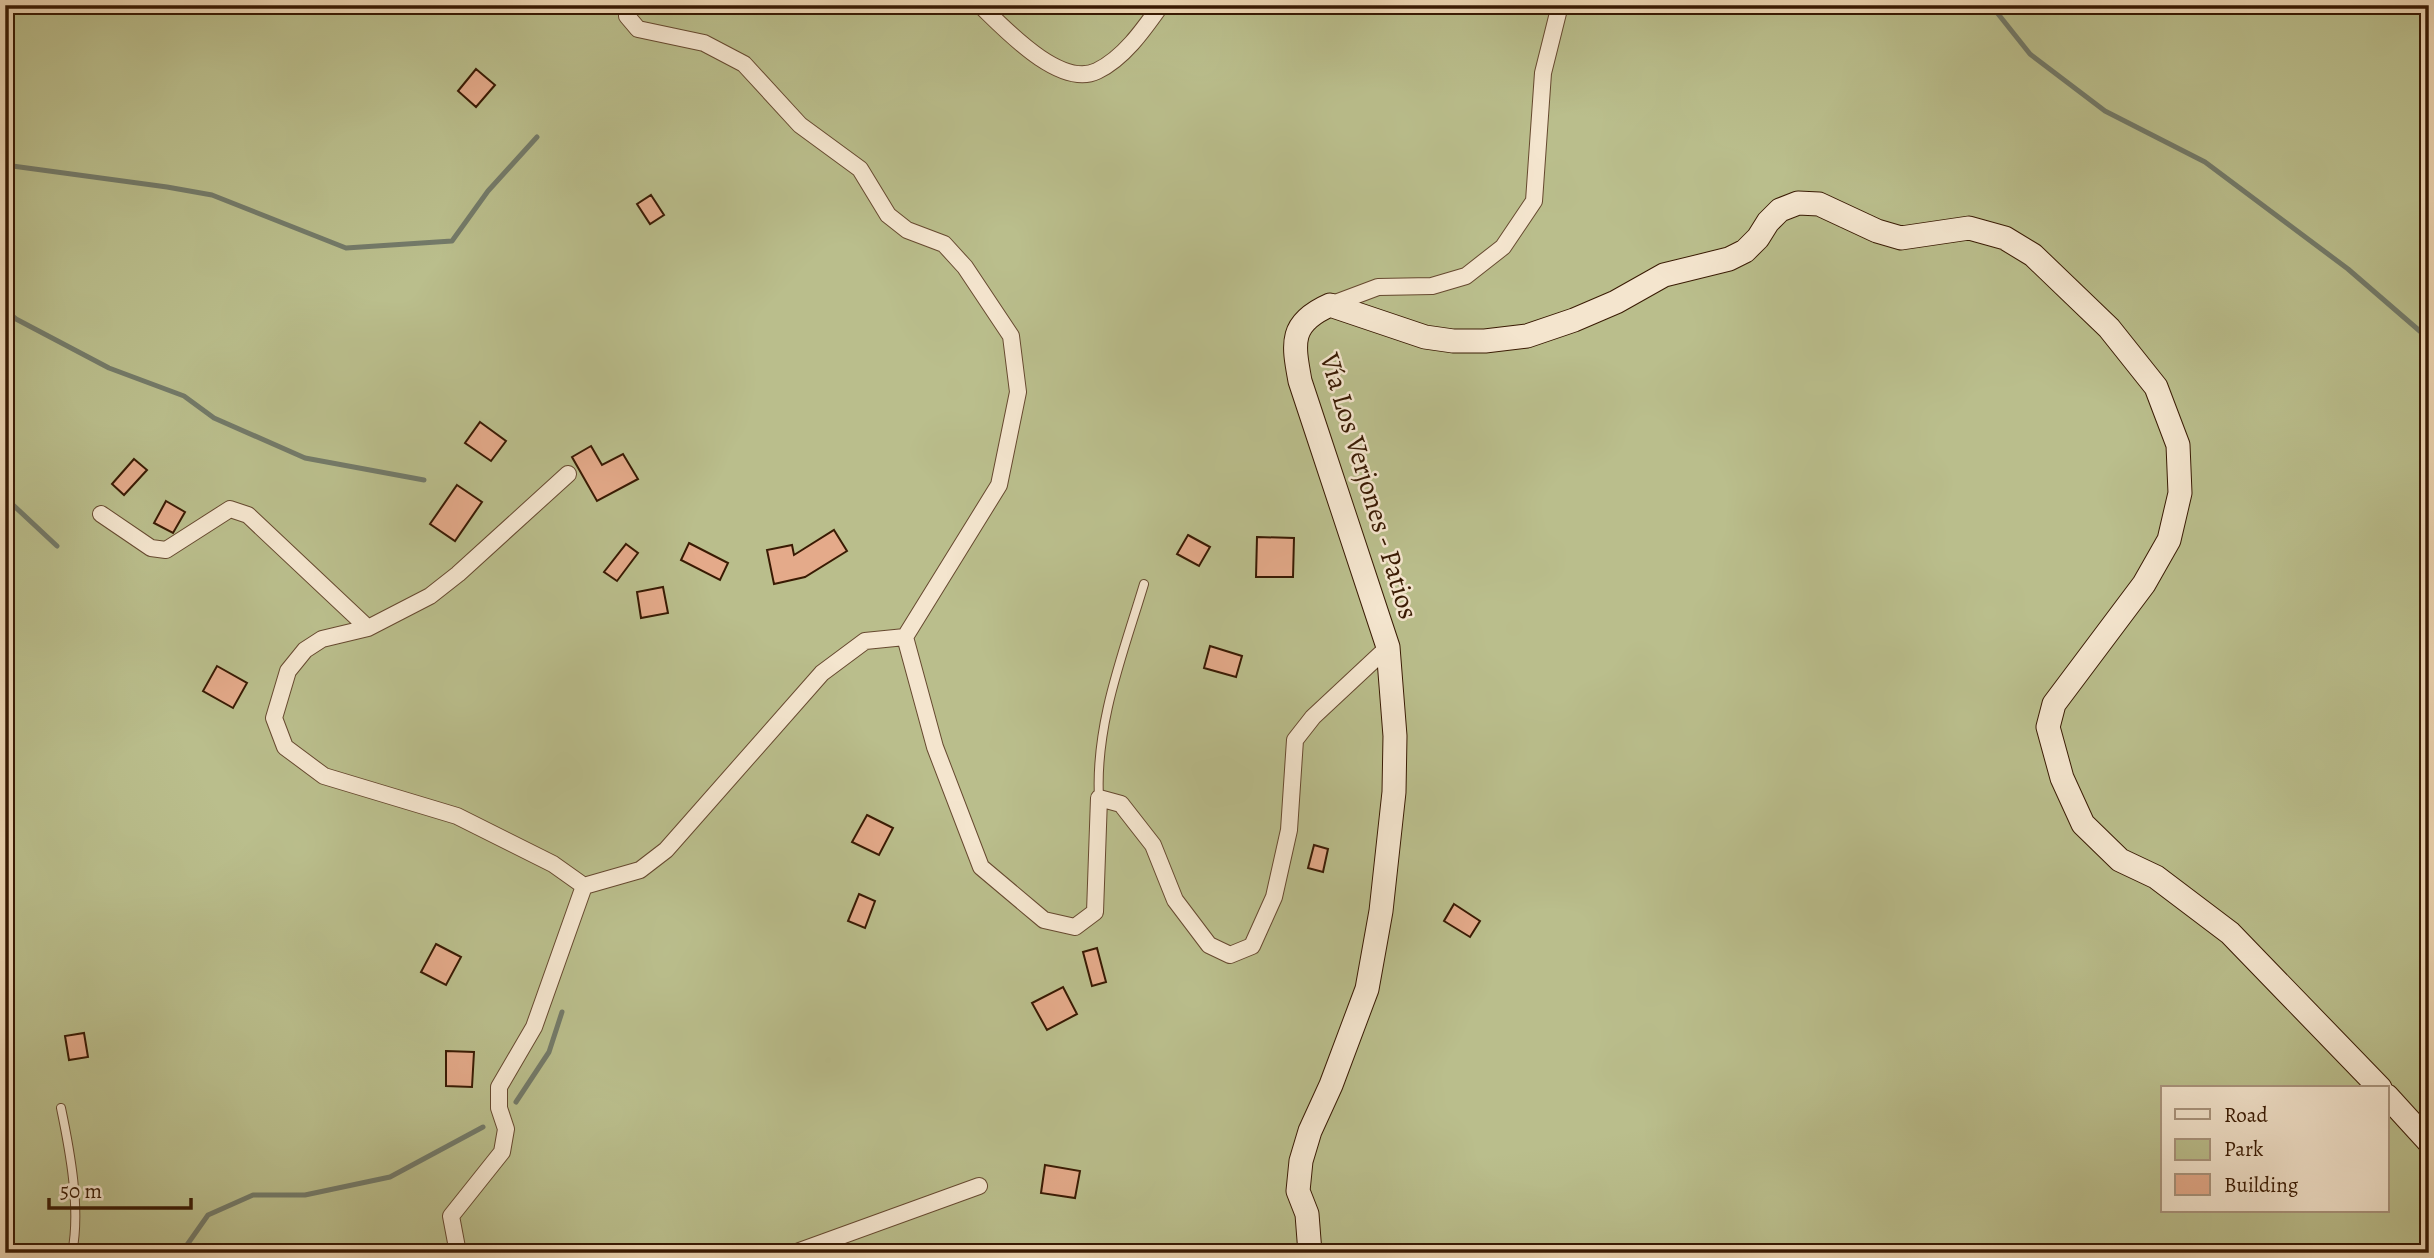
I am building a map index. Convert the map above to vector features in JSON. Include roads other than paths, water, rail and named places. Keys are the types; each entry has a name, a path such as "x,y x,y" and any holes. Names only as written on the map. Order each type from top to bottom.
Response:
{"street":[{"path":"629,5 627,16 638,29 704,43 744,64 800,125 860,169 888,215 907,230 944,244 965,267 1011,336 1018,392 999,485 905,637 935,747 981,867 1044,920 1076,927 1095,912 1099,797 1121,804 1153,845 1175,900 1209,945 1230,955 1252,946 1274,897 1289,830 1295,740 1312,717 1388,647"},
{"path":"980,5 1026,50 1067,73 1095,72 1120,55 1161,5"},
{"path":"1330,305 1378,287 1432,286 1466,276 1503,247 1534,201 1543,73 1560,5"},
{"name":"Vía Los Verjones - Patios","path":"1310,1253 1307,1214 1298,1191 1301,1161 1310,1131 1367,989 1381,911 1394,792 1395,736 1388,647 1300,381 1294,346 1299,329 1316,311 1330,305 1425,337 1453,341 1485,341 1527,335 1605,306 1664,275 1737,255 1758,238 1780,210 1798,203 1819,204 1877,231 1901,238 1969,228 2005,238 2033,255 2109,328 2156,387 2178,445 2180,493 2169,540 2144,584 2054,704 2048,727 2062,778 2083,824 2120,860 2156,877 2230,933 2378,1086"},
{"path":"568,474 430,596 368,628 322,639 305,650 288,671 274,719 285,747 324,776 457,816 552,864 584,886"},
{"path":"102,514 151,548 166,550 230,509 248,515 368,628"},
{"path":"584,886 640,870 666,850 822,673 865,641 905,637"},
{"path":"458,1253 451,1216 502,1152 506,1129 499,1108 499,1087 534,1027 584,886"},
{"path":"2388,1097 2429,1142"},
{"path":"794,1253 979,1186"}],"lane":[{"path":"1099,797 1097,766 1109,696 1144,584"},
{"path":"61,1108 72,1161 76,1235 72,1253"}],"waterway":[{"path":"1991,5 2030,54 2105,111 2205,162 2348,269 2429,339"},
{"path":"5,165 212,195 346,248 452,241 488,191 537,137"},
{"path":"5,310 16,319 109,368 184,396 214,418 305,458 424,480"},
{"path":"5,501 12,504 57,546"},
{"path":"516,1102 549,1052 562,1012"},
{"path":"173,1253 182,1252 208,1215 253,1195 305,1195 390,1177 483,1127"}]}
